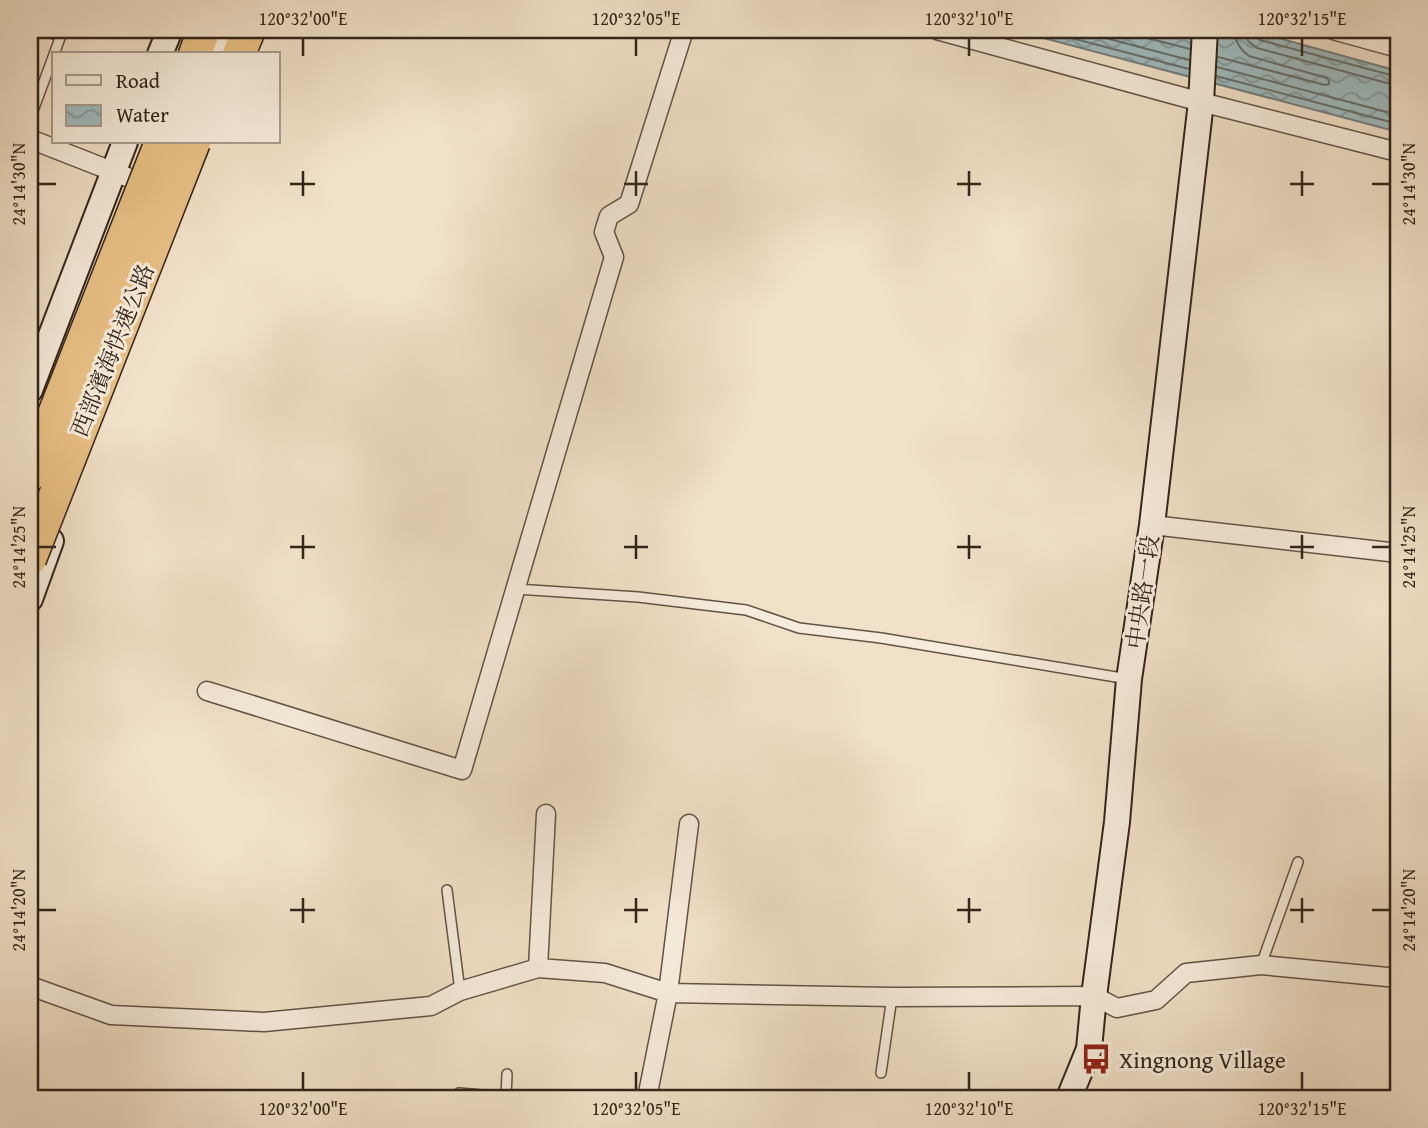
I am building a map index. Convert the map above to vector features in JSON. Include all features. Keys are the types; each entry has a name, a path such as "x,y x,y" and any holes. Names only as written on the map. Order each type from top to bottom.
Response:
{"highway":[{"path":"183,52 189,30"},
{"path":"196,52 204,30"},
{"path":"229,52 237,30"},
{"path":"240,52 249,30"},
{"name":"西部濱海快速公路","path":"30,475 181,144"},
{"name":"西部濱海快速公路","path":"35,555 181,144"}],"street":[{"path":"161,52 170,30"},
{"path":"213,52 222,30"},
{"path":"248,52 258,30"},
{"path":"207,691 462,770 614,257 604,232 609,216 629,204 684,30"},
{"path":"937,30 1201,93 1398,152"},
{"name":"中央路一段","path":"1069,1098 1089,1049 1116,822 1129,679 1152,524 1201,93 1205,30"},
{"path":"1333,30 1398,48"},
{"path":"30,139 185,200"},
{"path":"30,390 124,144"},
{"path":"30,514 159,189 181,144"},
{"path":"30,599 35,555 185,200 181,144"},
{"path":"1152,524 1398,553"},
{"path":"538,968 546,814"},
{"path":"647,1098 668,993 689,824"},
{"path":"30,986 111,1015 264,1022 431,1006 460,991 538,968 605,973 668,993 892,997 1094,996 1117,1008 1156,1000 1186,973 1261,965 1398,978"}],"lane":[{"path":"41,30 62,33 55,52"},
{"path":"30,119 52,60"},
{"path":"516,589 638,597 746,610 799,628 881,638 1129,679"},
{"path":"1261,965 1298,862"},
{"path":"447,890 460,991"},
{"path":"881,1073 892,997"},
{"path":"459,1093 506,1098 507,1074"}],"water":[{"path":"1013,30 1249,30 1398,71 1398,132"}],"place":[{"name":"Xingnong Village","path":"1096,1059"}]}
